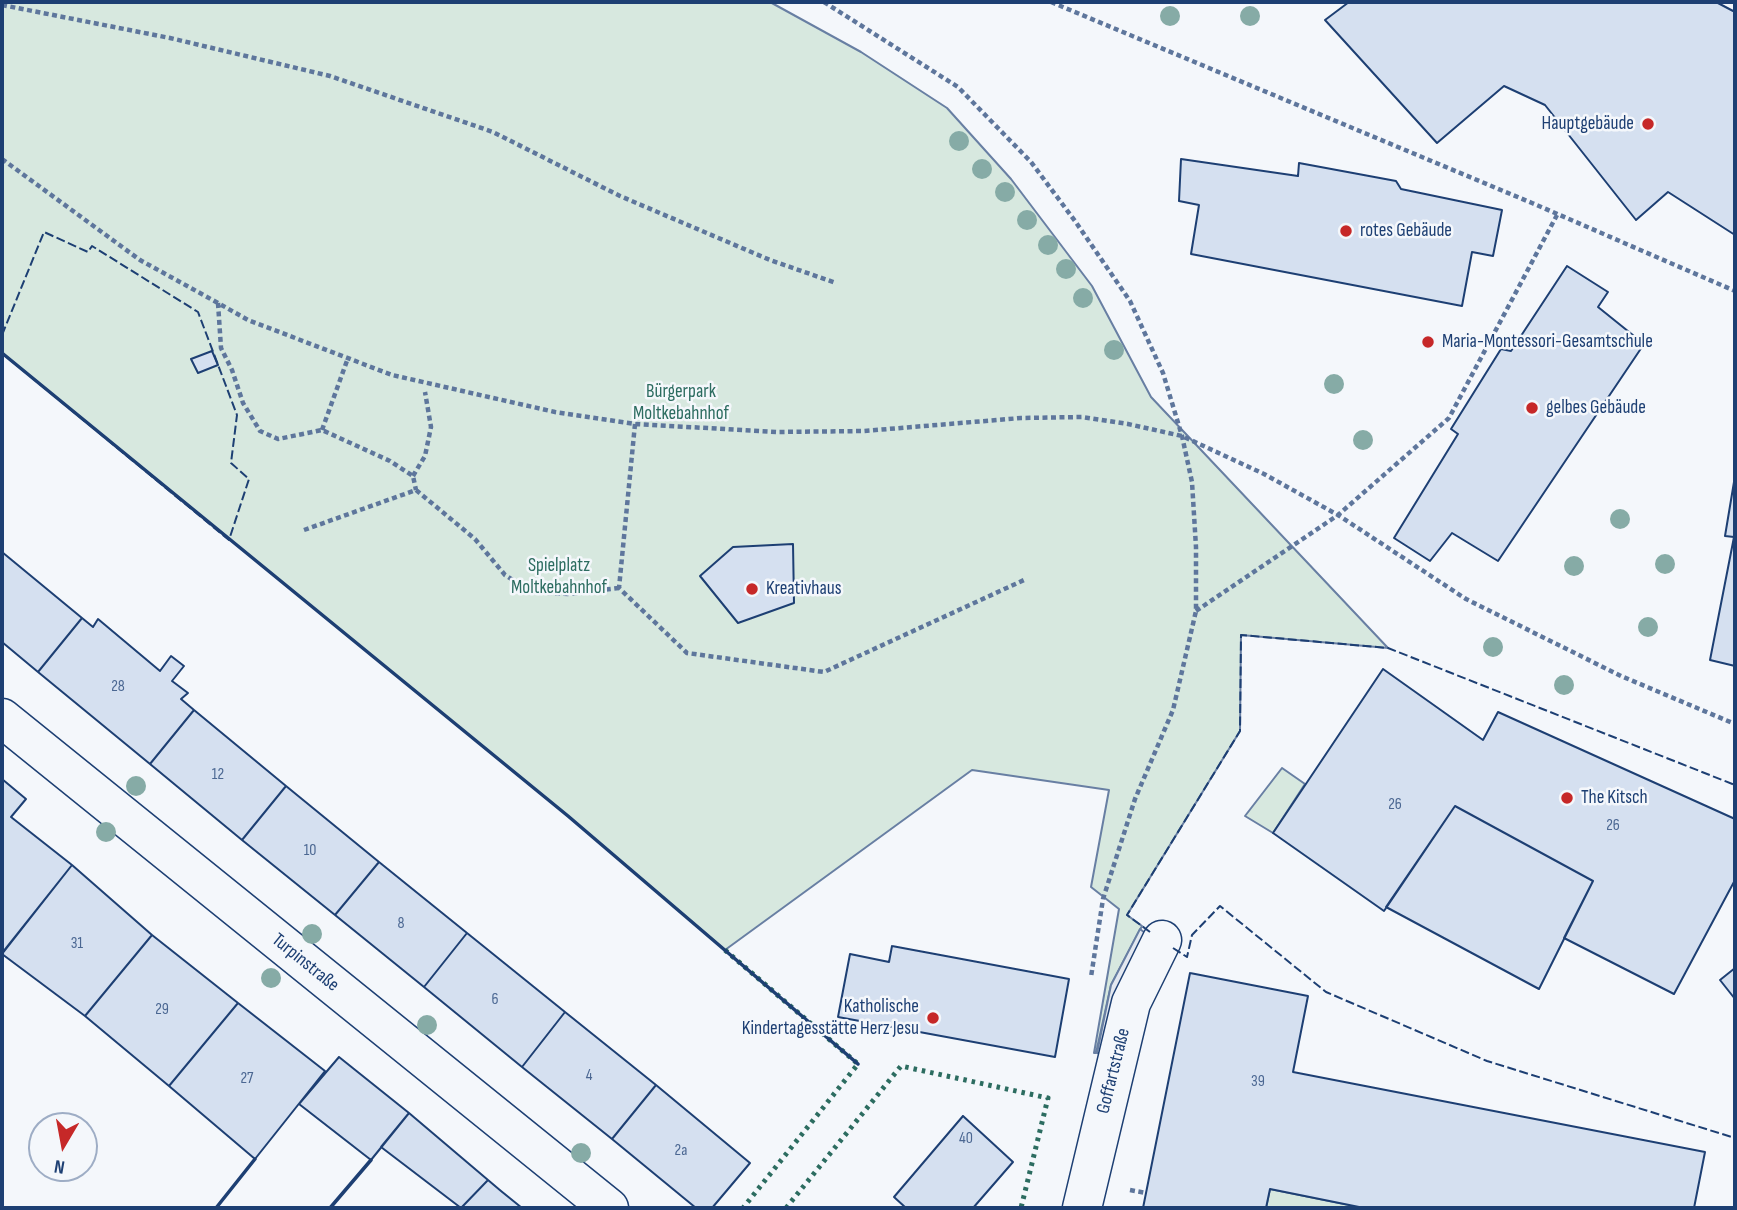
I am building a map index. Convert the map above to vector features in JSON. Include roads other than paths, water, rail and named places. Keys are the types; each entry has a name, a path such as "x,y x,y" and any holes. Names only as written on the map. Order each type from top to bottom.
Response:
{"street":[{"name":"Turpinstraße","path":"2,718 609,1208"},
{"name":"Goffartstraße","path":"1082,1208 1131,1003 1162,940"}],"place":[{"name":"Hauptgebäude","path":"1648,124"},
{"name":"rotes Gebäude","path":"1346,231"},
{"name":"Maria-Montessori-Gesamtschule","path":"1428,342"},
{"name":"gelbes Gebäude","path":"1532,408"},
{"name":"Kreativhaus","path":"752,589"},
{"name":"The Kitsch","path":"1567,798"},
{"name":"Katholische Kindertagesstätte Herz Jesu","path":"933,1018"}],"park label":[{"name":"Bürgerpark Moltkebahnhof","path":"681,403"},
{"name":"Spielplatz Moltkebahnhof","path":"559,577"}]}
